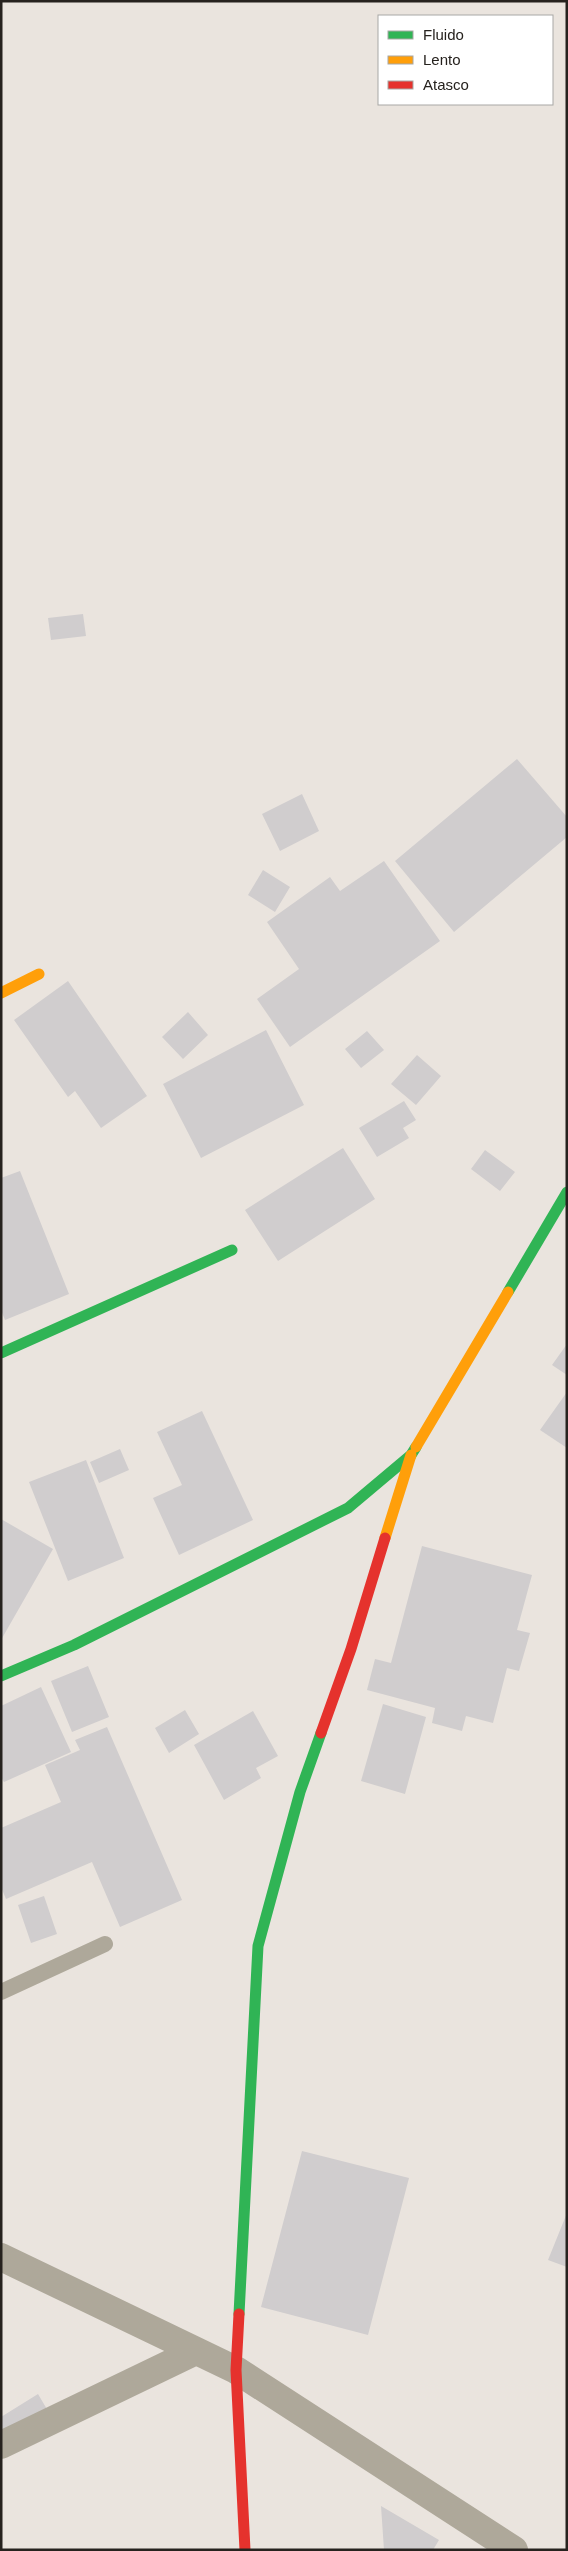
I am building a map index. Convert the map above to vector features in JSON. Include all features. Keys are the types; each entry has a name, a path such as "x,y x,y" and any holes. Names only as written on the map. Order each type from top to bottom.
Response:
{"street":[{"path":"1,993 39,974"},
{"path":"245,2550 236,2370 258,1946 300,1792 351,1649 411,1455 567,1192"},
{"path":"1,1353 232,1250"},
{"path":"1,1676 74,1645 348,1508 411,1455"},
{"path":"1,2257 194,2352 236,2370 514,2550"},
{"path":"1,2445 194,2352"}],"lane":[{"path":"1,1992 105,1944"}],"building":[{"path":"83,614 86,636 51,640 48,618"},
{"path":"517,759 567,817 567,837 454,932 395,861"},
{"path":"302,794 319,831 280,851 262,814"},
{"path":"384,861 440,941 290,1047 257,999 299,969 267,922 330,877 340,891"},
{"path":"263,870 290,887 275,912 248,895"},
{"path":"68,981 147,1096 101,1128 75,1091 68,1097 14,1020"},
{"path":"188,1012 208,1035 183,1059 162,1037"},
{"path":"266,1030 304,1105 201,1158 163,1084"},
{"path":"367,1031 384,1050 361,1068 345,1049"},
{"path":"417,1055 441,1076 416,1105 391,1084"},
{"path":"404,1101 416,1120 403,1128 409,1138 377,1157 359,1128"},
{"path":"343,1148 375,1199 278,1261 245,1210"},
{"path":"485,1150 515,1172 500,1191 471,1169"},
{"path":"20,1171 69,1294 5,1320 1,1310 1,1178"},
{"path":"567,1344 567,1375 552,1365"},
{"path":"567,1392 567,1448 540,1430"},
{"path":"202,1411 253,1520 179,1555 153,1498 182,1485 157,1432"},
{"path":"120,1449 129,1470 99,1483 90,1462"},
{"path":"86,1460 124,1558 68,1581 29,1482"},
{"path":"1,1519 53,1549 1,1640"},
{"path":"422,1546 532,1575 517,1630 530,1633 519,1671 507,1668 493,1723 466,1716 462,1731 432,1723 435,1708 367,1690 375,1659 391,1663"},
{"path":"88,1666 109,1717 72,1732 51,1681"},
{"path":"41,1687 71,1752 4,1782 1,1777 1,1706"},
{"path":"383,1704 426,1717 405,1794 361,1781"},
{"path":"185,1710 199,1734 169,1753 155,1728"},
{"path":"253,1711 278,1756 256,1768 261,1778 224,1800 194,1745"},
{"path":"107,1727 182,1900 120,1927 92,1862 6,1899 1,1887 1,1828 61,1802 45,1765 80,1750 75,1740"},
{"path":"44,1896 57,1934 31,1943 18,1905"},
{"path":"302,2151 409,2178 368,2335 261,2307"},
{"path":"567,2213 567,2267 548,2260"},
{"path":"38,2394 48,2411 1,2439 1,2417"},
{"path":"381,2506 439,2540 433,2550 384,2550"}],"traffic: fast":[{"path":"508,1292 567,1192"},
{"path":"1,1353 232,1250"},
{"path":"1,1676 74,1645 348,1508 411,1455 416,1447"},
{"path":"239,2314 258,1946 300,1792 321,1733"}],"traffic: slow":[{"path":"1,993 39,974"},
{"path":"416,1447 508,1292"},
{"path":"385,1538 411,1455"}],"traffic: jam":[{"path":"321,1733 351,1649 385,1538"},
{"path":"239,2314 236,2370 245,2550"}]}
